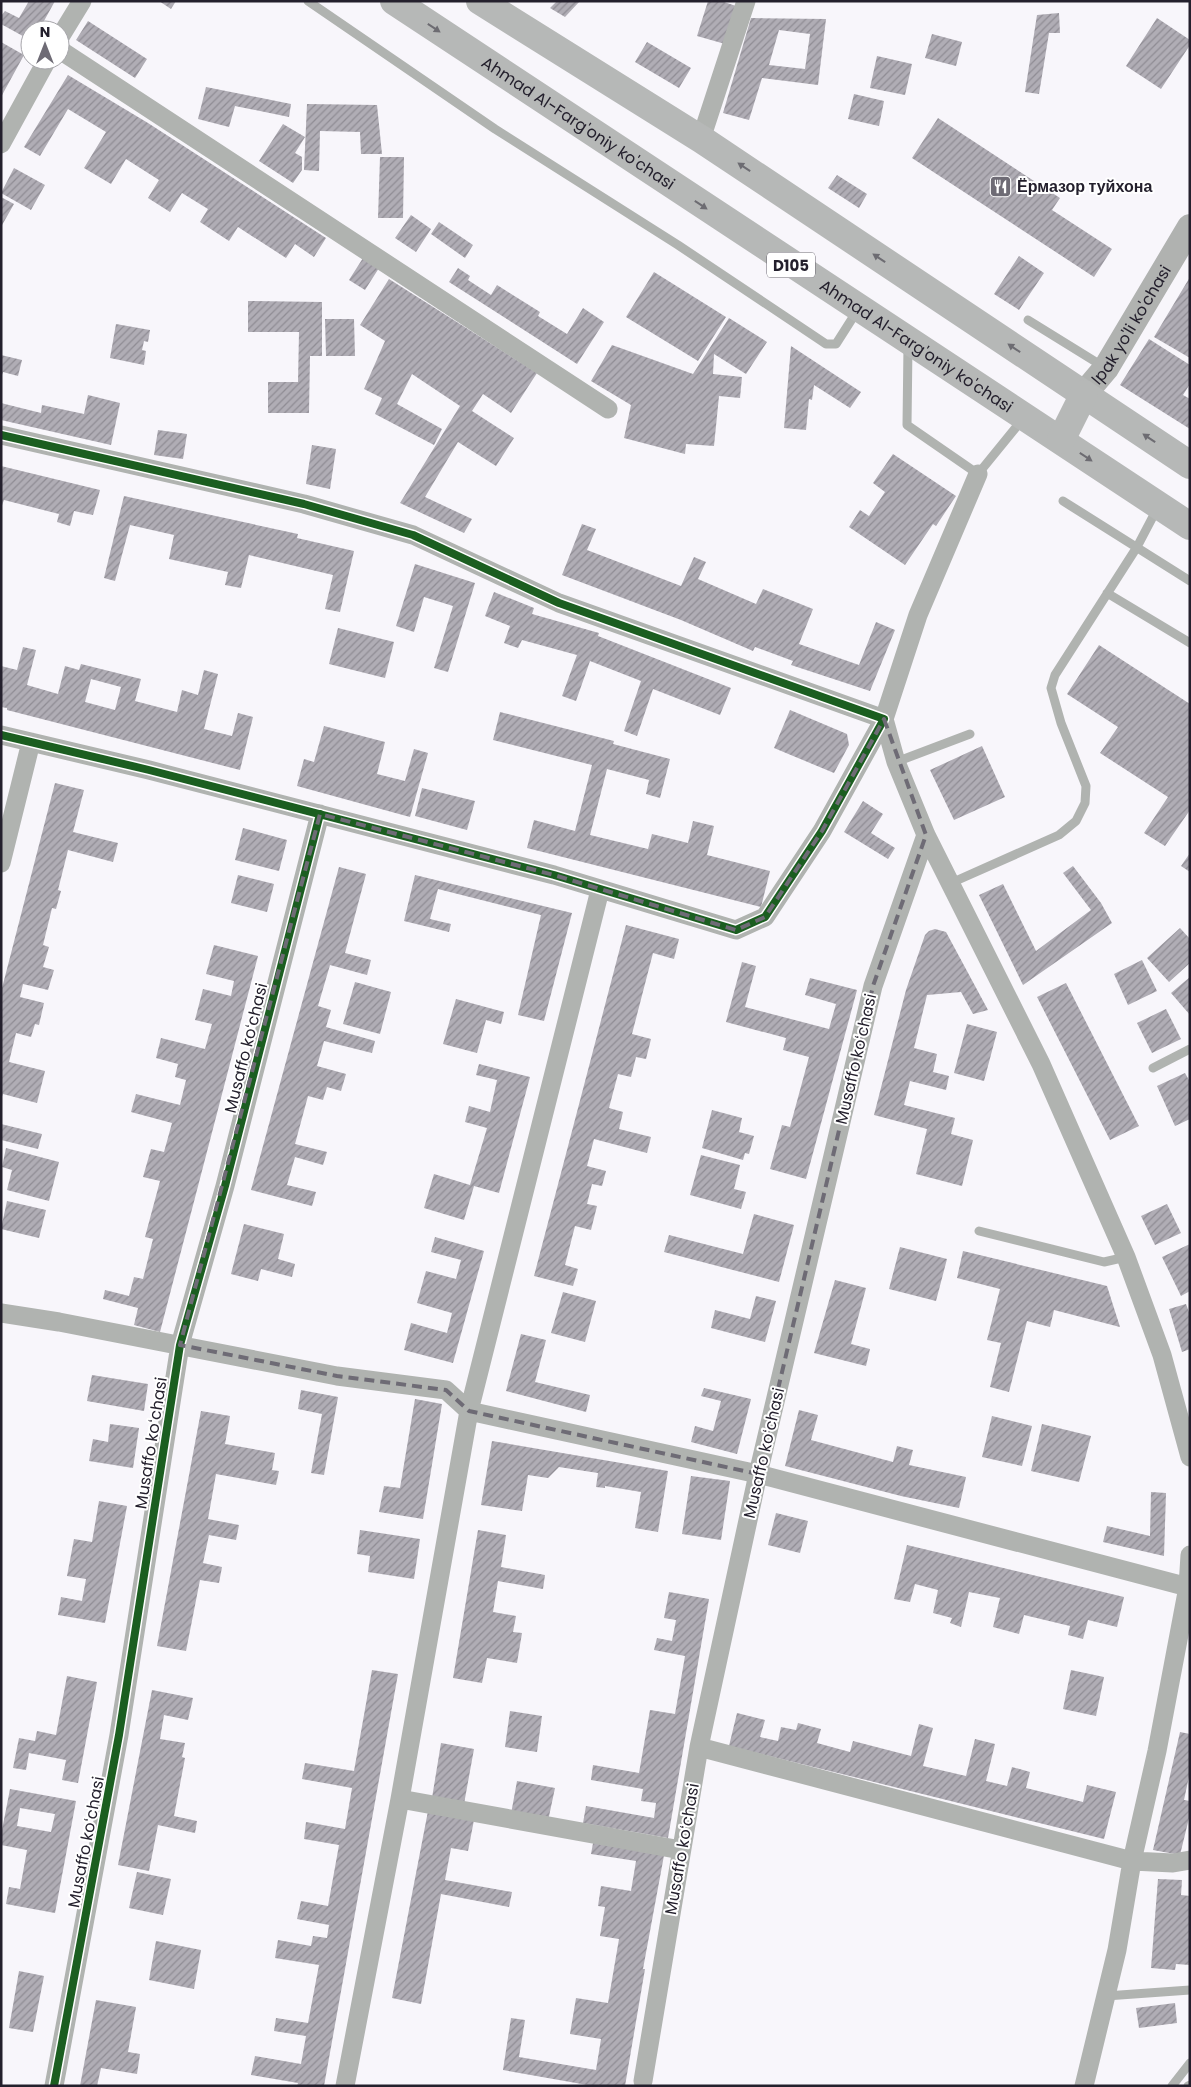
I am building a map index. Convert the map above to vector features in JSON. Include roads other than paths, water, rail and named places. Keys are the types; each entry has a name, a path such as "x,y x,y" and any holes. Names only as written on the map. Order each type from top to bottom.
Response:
{"highway":[{"name":"Ahmad Al-Farg'oniy ko'chasi","path":"394,1 908,342 1061,440 1190,526"},
{"path":"480,1 701,139 1190,465"},
{"path":"1061,440 1084,394"}],"main road":[{"name":"Ipak yo'li ko'chasi","path":"1084,394 1106,368 1190,226"}],"street":[{"path":"70,21 82,1"},
{"path":"701,139 746,1"},
{"path":"70,57 608,409"},
{"path":"1,144 42,70"},
{"path":"1,435 304,504 414,535 559,603 884,719"},
{"path":"1,735 320,814 554,875 736,930 765,917 822,831 884,719 918,615 978,474"},
{"path":"884,719 896,762 926,835 1041,1064 1126,1257 1162,1355 1190,1457"},
{"path":"1,864 31,742"},
{"name":"Musaffo koʻchasi","path":"54,2086 120,1736 180,1345 225,1186 320,814"},
{"name":"Musaffo koʻchasi","path":"643,2081 699,1747 758,1474 873,986 926,835"},
{"path":"345,2086 400,1799 469,1411 600,890"},
{"path":"1,1313 59,1322 337,1376 446,1390 469,1411 758,1474 1188,1586"},
{"path":"1084,2086 1117,1950 1132,1861 1157,1751 1188,1586 1190,1555"},
{"path":"699,1747 1132,1861 1174,1863 1190,1860"},
{"path":"400,1799 681,1850"}],"lane":[{"path":"308,1 495,129 678,245 826,344 836,344 858,309"},
{"path":"1028,320 1106,368"},
{"path":"908,342 907,425 978,474 1024,417"},
{"path":"1063,500 1190,581"},
{"path":"951,883 1059,835 1076,822 1085,803 1086,786 1061,723 1051,688 1055,675 1137,547 1159,506"},
{"path":"1107,593 1190,643"},
{"path":"896,762 970,734"},
{"path":"1152,1068 1190,1049"},
{"path":"980,1231 1104,1262 1126,1257"},
{"path":"1106,1996 1190,1990"},
{"path":"1172,2086 1190,2062"}],"place":[{"name":"Ёрмазор туйхона","path":"1001,186"}]}
